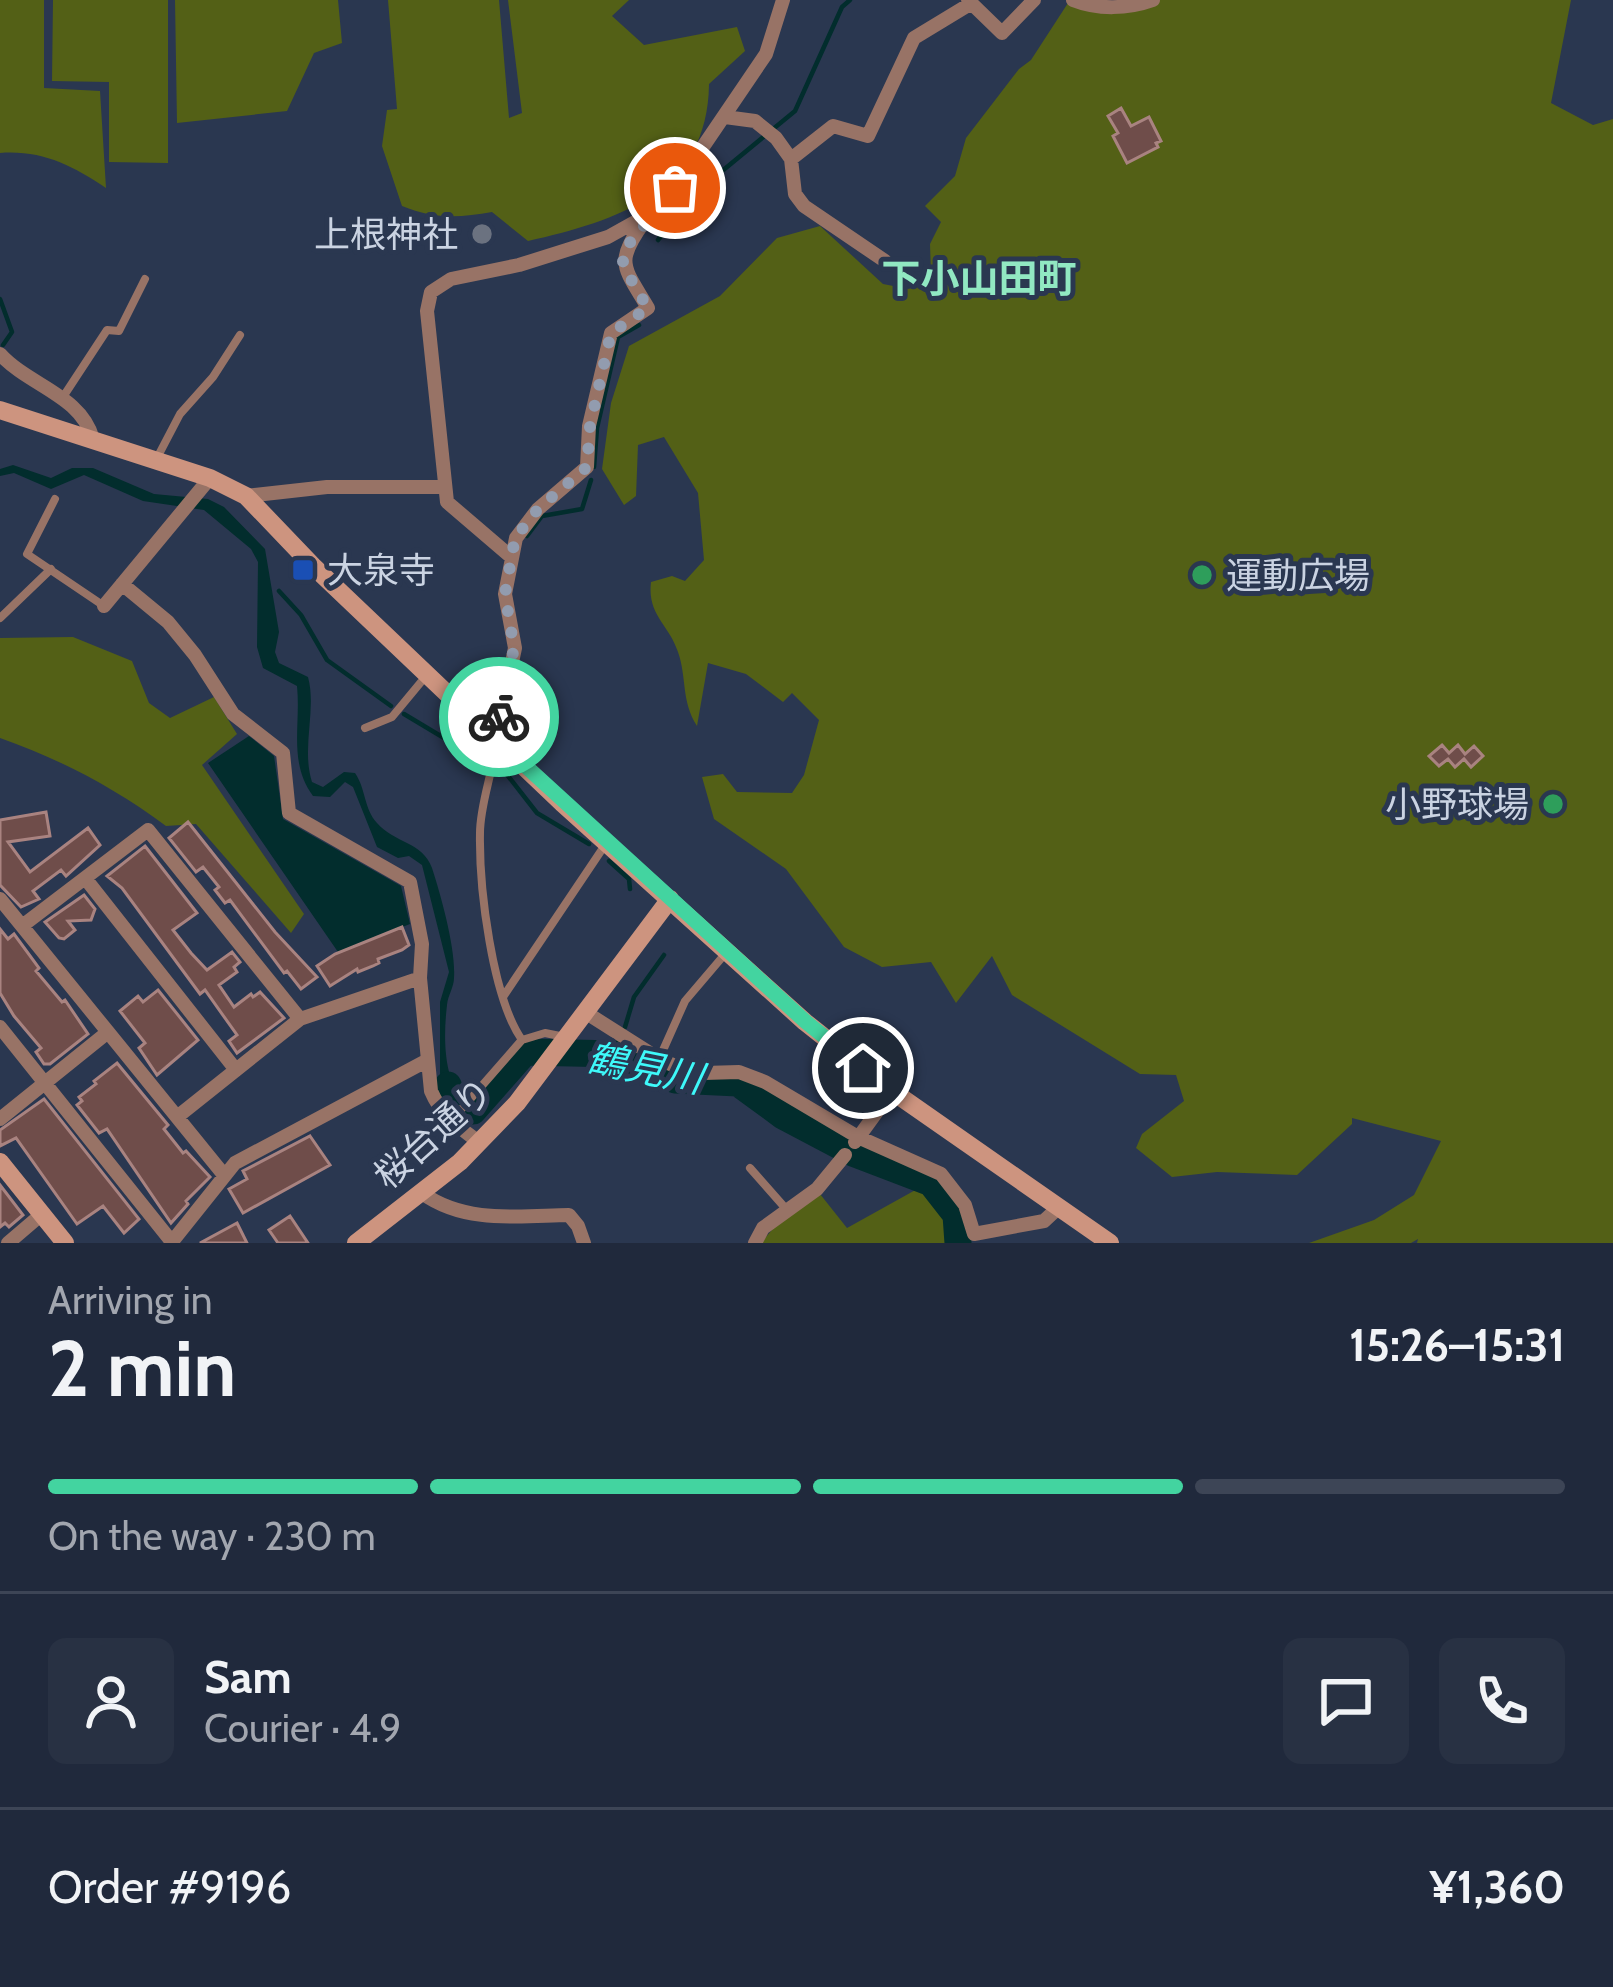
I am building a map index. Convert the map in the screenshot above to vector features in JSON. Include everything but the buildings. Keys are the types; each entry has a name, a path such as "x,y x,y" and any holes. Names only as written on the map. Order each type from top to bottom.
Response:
{"main road":[{"path":"0,410 210,478 246,496 496,739 806,1022 892,1091 1110,1243"},
{"path":"566,1038 670,899"},
{"name":"桜台通り","path":"356,1243 480,1143 566,1038"},
{"path":"0,1162 65,1243"}],"street":[{"path":"496,739 514,648 505,594 510,556 521,528 587,467 590,426 611,333 648,308 623,266 623,251 675,188 766,54 783,0"},
{"path":"790,159 833,126 868,136 914,38 969,2 1002,33 1034,0"},
{"path":"1073,0 1090,6 1124,7 1153,0"},
{"path":"724,117 760,123 790,159 795,194 804,206 885,260"},
{"path":"510,556 447,502 428,311 431,292 451,279 519,265 608,237 651,213"},
{"path":"0,354 43,388 63,397 88,422 93,440"},
{"path":"104,606 210,478"},
{"path":"246,496 327,487 444,487"},
{"path":"122,584 168,622 196,655 233,714 283,753 289,813 410,882 422,944 419,978 431,1090 437,1106 480,1143"},
{"path":"22,926 148,830 300,1019"},
{"path":"85,878 236,1070"},
{"path":"0,899 224,1175"},
{"path":"177,1117 300,1019 419,978"},
{"path":"585,1012 659,1059 682,1069 739,1072 765,1082 852,1145 941,1174 964,1205 974,1234 1044,1221 1058,1208"},
{"path":"0,1028 172,1243 235,1163 428,1060"},
{"path":"0,1119 108,1033"},
{"path":"755,1243 763,1228 817,1189 892,1091"},
{"path":"422,1193 436,1204 482,1217 569,1215 584,1243"},
{"path":"8,1243 42,1214"}],"lane":[{"path":"63,397 107,330 119,331 145,280"},
{"path":"156,460 180,414 213,377 240,335"},
{"path":"55,499 27,554 104,606"},
{"path":"0,619 51,569"},
{"path":"365,728 392,717 427,674"},
{"path":"496,739 479,832 502,998 522,1040"},
{"path":"502,998 607,842"},
{"path":"659,1059 686,1001 727,951"},
{"path":"454,1117 522,1040 544,1034 566,1038"},
{"path":"750,1168 787,1210"}],"green space":[{"path":"0,0 44,0 44,88 100,91 106,188 56,161 0,153"},
{"path":"53,0 168,0 168,163 109,162 109,82 52,81"},
{"path":"175,0 338,0 342,43 314,53 287,111 177,123"},
{"path":"388,0 499,0 509,118 522,113 508,0 629,0 612,16 644,45 737,27 745,51 709,84 705,121 693,151 675,176 624,211 528,241 492,212 447,216 402,206 382,146 387,110 397,109"},
{"path":"1160,0 1571,0 1551,103 1593,125 1613,119 1613,1243 1417,1243 1418,1239 1411,1243 1309,1243 1374,1220 1414,1195 1441,1141 1352,1118 1352,1124 1297,1175 1217,1172 1172,1177 1136,1148 1142,1134 1184,1101 1176,1075 1140,1074 1012,995 992,956 956,1003 931,962 882,967 844,947 786,869 714,819 702,777 723,774 737,792 792,793 804,775 819,720 792,693 783,702 746,674 708,663 697,726 692,717 678,652 655,611 651,582 672,576 685,581 704,560 698,493 664,437 638,445 636,496 624,505 602,469 611,403 629,346 720,296 777,238 820,226 883,284 909,289 931,274 930,244 941,222 925,206 955,176 966,138 1031,60 1068,3 1138,8"},
{"path":"73,637 132,661 149,703 170,718 214,697 237,734 202,765 304,914 291,933 196,824 166,826 86,776 0,738 0,638"},
{"path":"919,1188 941,1211 945,1243 761,1243 776,1225 820,1194 847,1228"}],"shaded area":[{"path":"13,465 51,478 72,468 93,468 154,494 208,499 224,507 265,549 279,632 275,652 279,663 308,677 312,782 323,787 344,772 355,773 377,823 422,853 432,868 454,966 445,1047 454,1088 470,1109 464,1117 444,1096 440,1073 440,1002 449,972 422,865 377,847 353,787 345,782 330,797 313,796 305,783 298,757 297,686 263,668 257,647 258,562 251,549 204,510 143,501 84,475 51,489 14,473 0,476 0,469"},
{"path":"249,736 274,756 283,819 401,886 410,924 338,952 208,763"}],"waterway":[{"path":"658,240 693,195 795,111 842,7 850,0"},
{"path":"0,299 12,332 3,345"},
{"path":"594,467 597,428 618,337 639,325"},
{"path":"527,536 542,516 582,509 591,480"},
{"path":"279,591 301,615 327,660 391,706"},
{"path":"404,714 489,765"},
{"path":"501,767 537,813 589,844"},
{"path":"609,861 629,879 630,889"},
{"path":"625,1027 634,997 664,955"},
{"name":"鶴見川","path":"618,1054 619,1048"},
{"name":"鶴見川","path":"448,1085 455,1102 466,1112 473,1111 525,1052 618,1054 675,1080 738,1083 783,1116 855,1154 931,1183 956,1215 958,1243"}],"way so far":[{"path":"499,717 514,648 505,594 515,538 538,509 587,467 590,426 611,333 648,308 623,266 623,251 675,188"}],"place":[{"name":"上根神社","path":"482,234"},
{"name":"大泉寺","path":"303,570"},
{"name":"運動広場","path":"1202,575"},
{"name":"小野球場","path":"1553,804"}],"district":[{"name":"下小山田町","path":"979,278"}],"route":[{"path":"499,717 496,739 562,803 863,1068"}]}
